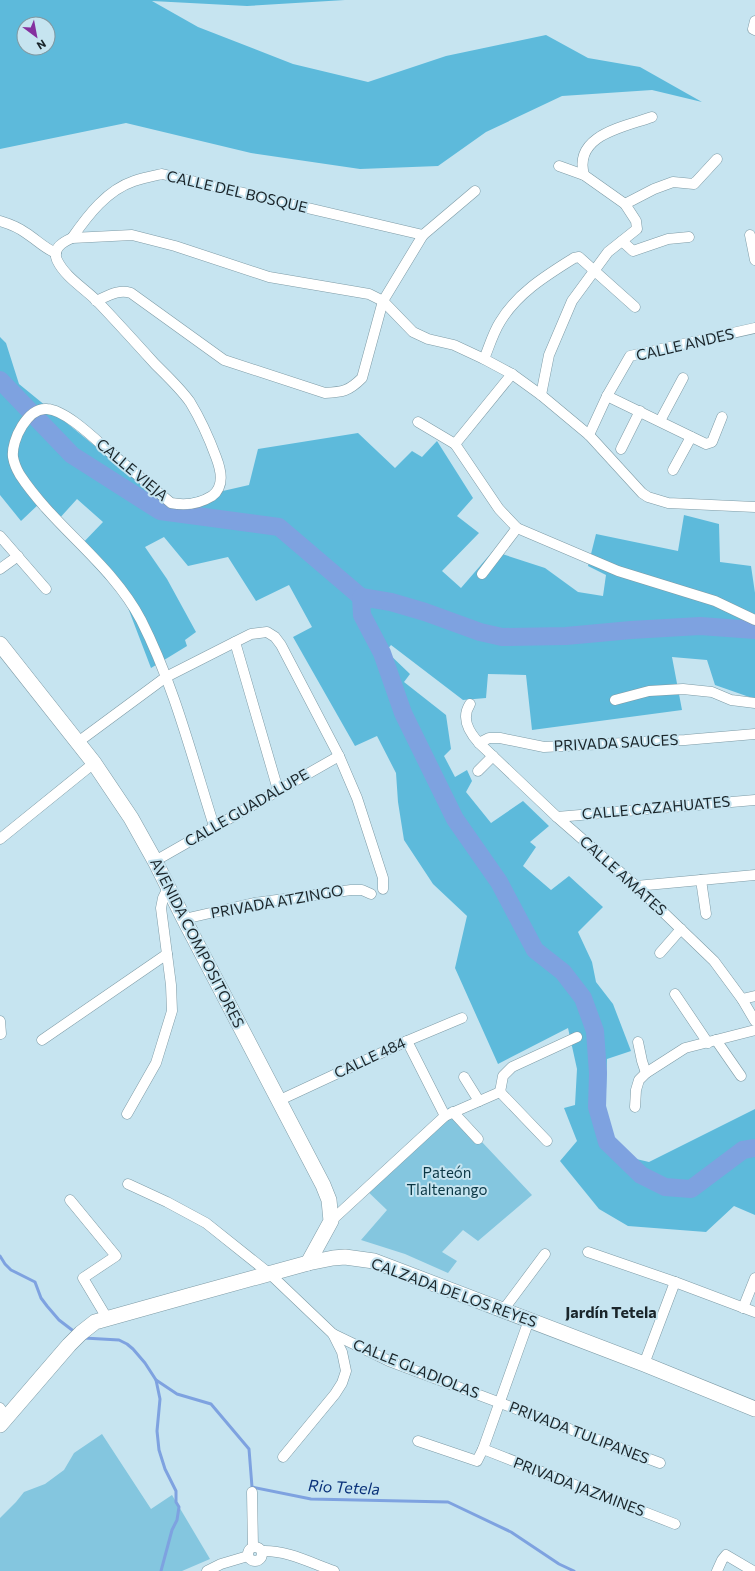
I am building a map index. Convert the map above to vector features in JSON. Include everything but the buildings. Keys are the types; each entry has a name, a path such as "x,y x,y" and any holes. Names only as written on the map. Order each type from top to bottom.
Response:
{"street":[{"path":"584,175 582,166 585,150 597,137 652,117"},
{"path":"626,204 654,189 673,182 694,184 717,159"},
{"path":"542,395 549,355 572,301 608,252 637,229 636,221 626,204 584,175 559,166"},
{"name":"CALLE DEL BOSQUE","path":"72,238 88,215 112,192 133,181 162,174 423,235"},
{"path":"96,301 116,292 131,293 224,360 325,393 339,392 353,388 362,378 383,301 423,235 475,191"},
{"path":"0,222 12,225 26,233 44,248 56,253 60,244 72,238 132,235 175,246 269,277 365,293 383,301 413,332 428,338 454,344 512,374 542,395 589,434 642,493 648,497 668,504 755,507"},
{"path":"750,235 755,260"},
{"path":"622,241 633,251 668,238 689,237"},
{"name":"CALLE VIEJA","path":"56,253 57,259 66,273 96,301 189,401 207,432 220,467 221,476 218,489 212,496 198,503 185,505 171,503 74,422 48,408 38,410 24,422 14,443 13,451 13,458 20,474 39,501 118,585 140,620 166,676 214,826"},
{"path":"484,359 499,324 510,307 542,278 576,257 578,257 635,307"},
{"name":"CALLE ANDES","path":"589,434 607,396 628,359 633,355 755,328"},
{"path":"455,444 512,374"},
{"path":"660,421 684,378"},
{"path":"607,396 691,437 709,444 712,442 722,417"},
{"path":"621,449 640,411"},
{"path":"418,422 455,444 499,509 517,528 618,571 715,601 755,620"},
{"path":"673,470 691,437"},
{"path":"482,574 517,528"},
{"path":"0,536 46,589"},
{"path":"0,569 18,556"},
{"path":"78,742 166,676 235,642 260,632 267,632 275,637 281,645 339,756 357,798 383,878 383,889"},
{"path":"235,642 278,790"},
{"name":"AVENIDA COMPOSITORES","path":"0,644 94,763 131,818 155,861 184,920 280,1100 323,1185 329,1200 332,1222"},
{"path":"615,700 649,691 682,689 712,692 731,700 755,703"},
{"name":"CALLE AMATES","path":"470,704 466,711 466,724 472,735 479,743 557,817 636,886 714,961 742,999 755,1020"},
{"name":"PRIVADA SAUCES","path":"479,743 489,738 500,738 544,747 685,740 755,734"},
{"name":"CALLE GUADALUPE","path":"155,861 339,756"},
{"path":"478,771 493,756"},
{"path":"0,839 94,763"},
{"name":"CALLE CAZAHUATES","path":"557,817 755,800"},
{"path":"636,886 755,875"},
{"path":"701,880 706,914"},
{"path":"126,1114 156,1063 172,1011 171,985 161,908 163,898 168,888"},
{"name":"PRIVADA ATZINGO","path":"184,920 261,902 351,890 362,890 371,894"},
{"path":"660,952 681,929"},
{"path":"42,1040 167,954"},
{"path":"675,994 741,1076"},
{"path":"742,999 755,996"},
{"name":"CALLE 484","path":"280,1100 407,1041 462,1018"},
{"path":"0,1021 1,1034"},
{"path":"635,1107 636,1090 639,1080 646,1073 685,1048 755,1030"},
{"path":"500,1092 503,1076 512,1067 577,1037"},
{"path":"407,1041 449,1114 478,1139"},
{"path":"638,1042 646,1073"},
{"path":"464,1077 479,1101"},
{"path":"308,1263 332,1222 449,1114 500,1092"},
{"path":"500,1092 547,1141"},
{"path":"128,1184 167,1202 206,1223 267,1272 333,1334 345,1360 346,1371 342,1383 335,1394 283,1457"},
{"path":"70,1200 116,1256 83,1278 101,1320"},
{"path":"323,1236 325,1244 331,1251 345,1257"},
{"path":"588,1252 755,1312"},
{"path":"504,1310 545,1254"},
{"name":"CALZADA DE LOS REYES","path":"2,1417 81,1332 101,1320 267,1272 345,1257 374,1261 644,1364 755,1409"},
{"path":"743,1308 755,1278"},
{"path":"644,1364 675,1282"},
{"path":"418,1441 477,1461 483,1449 529,1320"},
{"name":"CALLE GLADIOLAS","path":"333,1334 389,1361 499,1402"},
{"name":"PRIVADA TULIPANES","path":"499,1402 660,1463"},
{"name":"PRIVADA JAZMINES","path":"483,1449 675,1524"},
{"path":"252,1492 257,1549 262,1557 258,1560 252,1560 248,1556 248,1550 257,1549 274,1550 334,1571"},
{"path":"717,1571 726,1555 753,1571"},
{"path":"207,1571 221,1564 248,1556"},
{"path":"258,1560 260,1571"}],"green space":[{"name":"Pateón Tlaltenango","path":"449,1107 532,1195 478,1241 463,1230 442,1252 457,1261 448,1273 405,1254 361,1240 387,1210 363,1187 390,1160 445,1116"},
{"path":"102,1434 151,1509 172,1495 210,1559 182,1571 0,1571 0,1518 24,1492 45,1484 64,1470 74,1453"}],"shaded area":[{"path":"0,0 345,0 247,6 152,1 198,27 293,64 368,82 446,56 546,35 588,58 640,67 702,102 652,90 562,96 486,132 438,166 360,169 251,153 126,123 0,149"},
{"path":"0,337 6,343 19,384 166,504 249,485 258,449 358,433 395,468 412,451 422,457 437,441 473,498 457,516 479,533 442,571 461,588 493,551 545,568 578,592 603,596 606,575 588,566 596,534 678,551 684,515 719,524 720,562 751,566 755,593 755,699 715,685 707,660 672,657 682,710 532,730 526,675 488,674 486,698 463,700 391,645 386,651 410,674 404,682 446,715 451,749 444,756 455,777 467,770 472,781 466,792 491,823 523,801 549,826 530,842 536,847 523,866 551,890 569,876 603,907 578,932 592,962 596,982 613,1004 631,1051 607,1059 605,1120 612,1137 632,1158 649,1162 755,1109 755,1215 734,1206 706,1232 628,1226 599,1209 560,1161 577,1141 564,1108 575,1105 577,1069 568,1028 498,1064 455,968 467,916 433,884 404,840 398,802 396,773 377,736 355,746 293,637 312,627 289,585 256,601 228,557 188,566 164,537 145,547 167,579 196,632 185,640 187,646 151,668 125,600 78,548 103,522 77,499 58,520 41,502 21,521 0,495"}],"waterway":[{"path":"0,380 72,455 160,511 279,527 361,597"},
{"path":"755,630 700,626 566,636 502,637 480,632 425,612 391,602 361,597 362,615 382,653 403,713 455,819 499,882 535,950 563,972 583,998 595,1031 598,1073 597,1107 607,1142 641,1175 665,1187 691,1189 743,1150 755,1148"},
{"path":"0,1256 11,1270 35,1282 41,1298 47,1306 59,1320 76,1333"},
{"path":"84,1338 119,1340 127,1344 145,1363 156,1380 160,1399 157,1431 159,1450 165,1469 176,1491 176,1502 179,1507 177,1520 172,1530 161,1571"},
{"name":"Rio Tetela","path":"156,1380 177,1394 211,1404 249,1449 252,1487 311,1499 448,1502 511,1532 559,1564 574,1571"}],"district":[{"name":"Jardín Tetela","path":"611,1312"}]}
